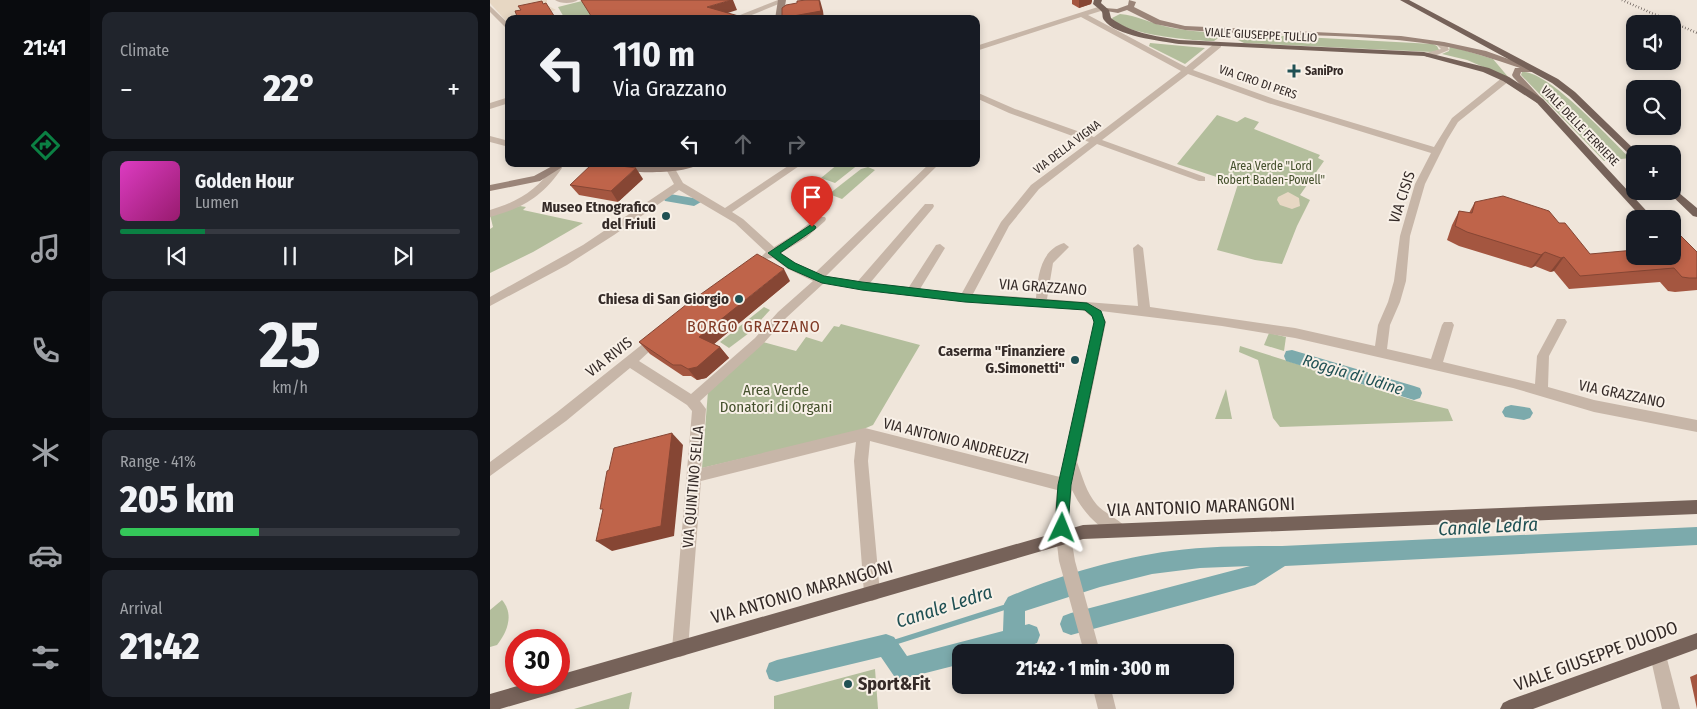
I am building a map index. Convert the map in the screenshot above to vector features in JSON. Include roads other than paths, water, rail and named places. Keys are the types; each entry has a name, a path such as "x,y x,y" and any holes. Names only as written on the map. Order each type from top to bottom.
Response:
{"main road":[{"path":"780,15 782,0"},
{"path":"1098,0 1097,4 1103,9 1118,11 1130,4"},
{"name":"VIALE DELLE FERRIERE","path":"1404,0 1543,74 1565,88 1626,146"},
{"name":"VIALE GIUSEPPE TULLIO","path":"1130,4 1158,22 1192,28 1422,40 1439,42 1496,56"},
{"name":"VIALE GIUSEPPE TULLIO","path":"1103,9 1107,19 1125,30 1179,42 1429,55 1466,63 1506,79"},
{"name":"VIALE DELLE FERRIERE","path":"1496,56 1543,74"},
{"path":"1540,101 1516,72 1525,69 1543,74"},
{"name":"VIALE DELLE FERRIERE","path":"1506,79 1540,101 1641,210"},
{"path":"490,188 537,179 557,167"},
{"path":"626,167 647,170 661,167"},
{"path":"1681,199 1697,214"},
{"name":"VIA ANTONIO MARANGONI","path":"490,703 1083,532 1697,507"},
{"name":"VIALE GIUSEPPE DUODO","path":"1509,709 1697,641"}],"street":[{"path":"559,0 574,0"},
{"path":"757,15 782,0"},
{"path":"490,8 505,25"},
{"path":"980,48 1081,14 1103,9"},
{"name":"VIA CIRO DI PERS","path":"1081,14 1186,71 1271,101 1436,151"},
{"path":"1429,55 1445,50 1439,42"},
{"name":"VIA DELLA VIGNA","path":"965,298 1005,224 1035,187 1186,71 1218,44"},
{"name":"VIA CISIS","path":"1380,354 1384,325 1394,302 1400,281 1405,236 1420,184 1436,151 1455,120 1506,79"},
{"path":"980,97 1012,112 1202,179"},
{"path":"490,106 505,101"},
{"path":"490,140 505,143"},
{"path":"490,214 523,203 546,184 558,167"},
{"path":"667,167 677,183"},
{"path":"490,302 558,266 594,244 677,183 680,172 688,167"},
{"path":"726,212 793,167"},
{"path":"630,362 692,400 759,341 931,167"},
{"name":"VIA GRAZZANO","path":"677,183 726,212 773,253 792,266 820,279 965,298 1144,310 1295,333 1513,383 1594,406 1697,426"},
{"path":"862,286 929,206"},
{"path":"760,261 802,235 821,219"},
{"path":"1041,304 1046,269 1050,257 1056,250 1064,247"},
{"path":"913,292 940,248"},
{"path":"1138,248 1144,310"},
{"path":"1087,307 1097,314 1100,322 1065,485 1061,519 1069,566 1090,644"},
{"path":"1541,392 1543,356 1561,322"},
{"path":"1435,366 1448,325"},
{"name":"VIA RIVIS","path":"490,470 630,362 667,330"},
{"name":"VIA QUINTINO SELLA","path":"680,649 699,415 699,409 692,400"},
{"path":"866,434 862,445 860,461 872,593"},
{"name":"VIA ANTONIO ANDREUZZI","path":"694,476 866,434 1065,485"},
{"path":"1070,460 1077,487 1088,506 1106,522 1120,530"},
{"path":"1658,655 1671,709"},
{"path":"1103,694 1107,709"}],"waterway":[{"name":"Roggia di Udine","path":"670,198 694,202"},
{"name":"Roggia di Udine","path":"1292,356 1414,393"},
{"name":"Roggia di Udine","path":"1511,412 1524,413"},
{"name":"Canale Ledra","path":"1282,556 1697,536"},
{"name":"Canale Ledra","path":"1014,639 1015,604 1083,582 1168,561 1217,557 1282,556"},
{"name":"Canale Ledra","path":"1071,624 1255,575 1282,556"},
{"name":"Canale Ledra","path":"886,645 1015,604"},
{"name":"Canale Ledra","path":"1014,639 1029,635"},
{"name":"Canale Ledra","path":"777,671 886,645 902,668 1014,639"}],"railway":[{"path":"1622,0 1697,33"}],"place":[{"name":"SaniPro","path":"1294,71"},
{"name":"Museo Etnografico del Friuli","path":"666,216"},
{"name":"Chiesa di San Giorgio","path":"739,299"},
{"name":"Caserma \"Finanziere G.Simonetti\"","path":"1075,360"},
{"name":"Sport&Fit","path":"848,684"}],"district":[{"name":"BORGO GRAZZANO","path":"754,326"}],"park label":[{"name":"Area Verde \"Lord Robert Baden-Powell\"","path":"1271,173"},
{"name":"Area Verde Donatori di Organi","path":"776,398"}]}
